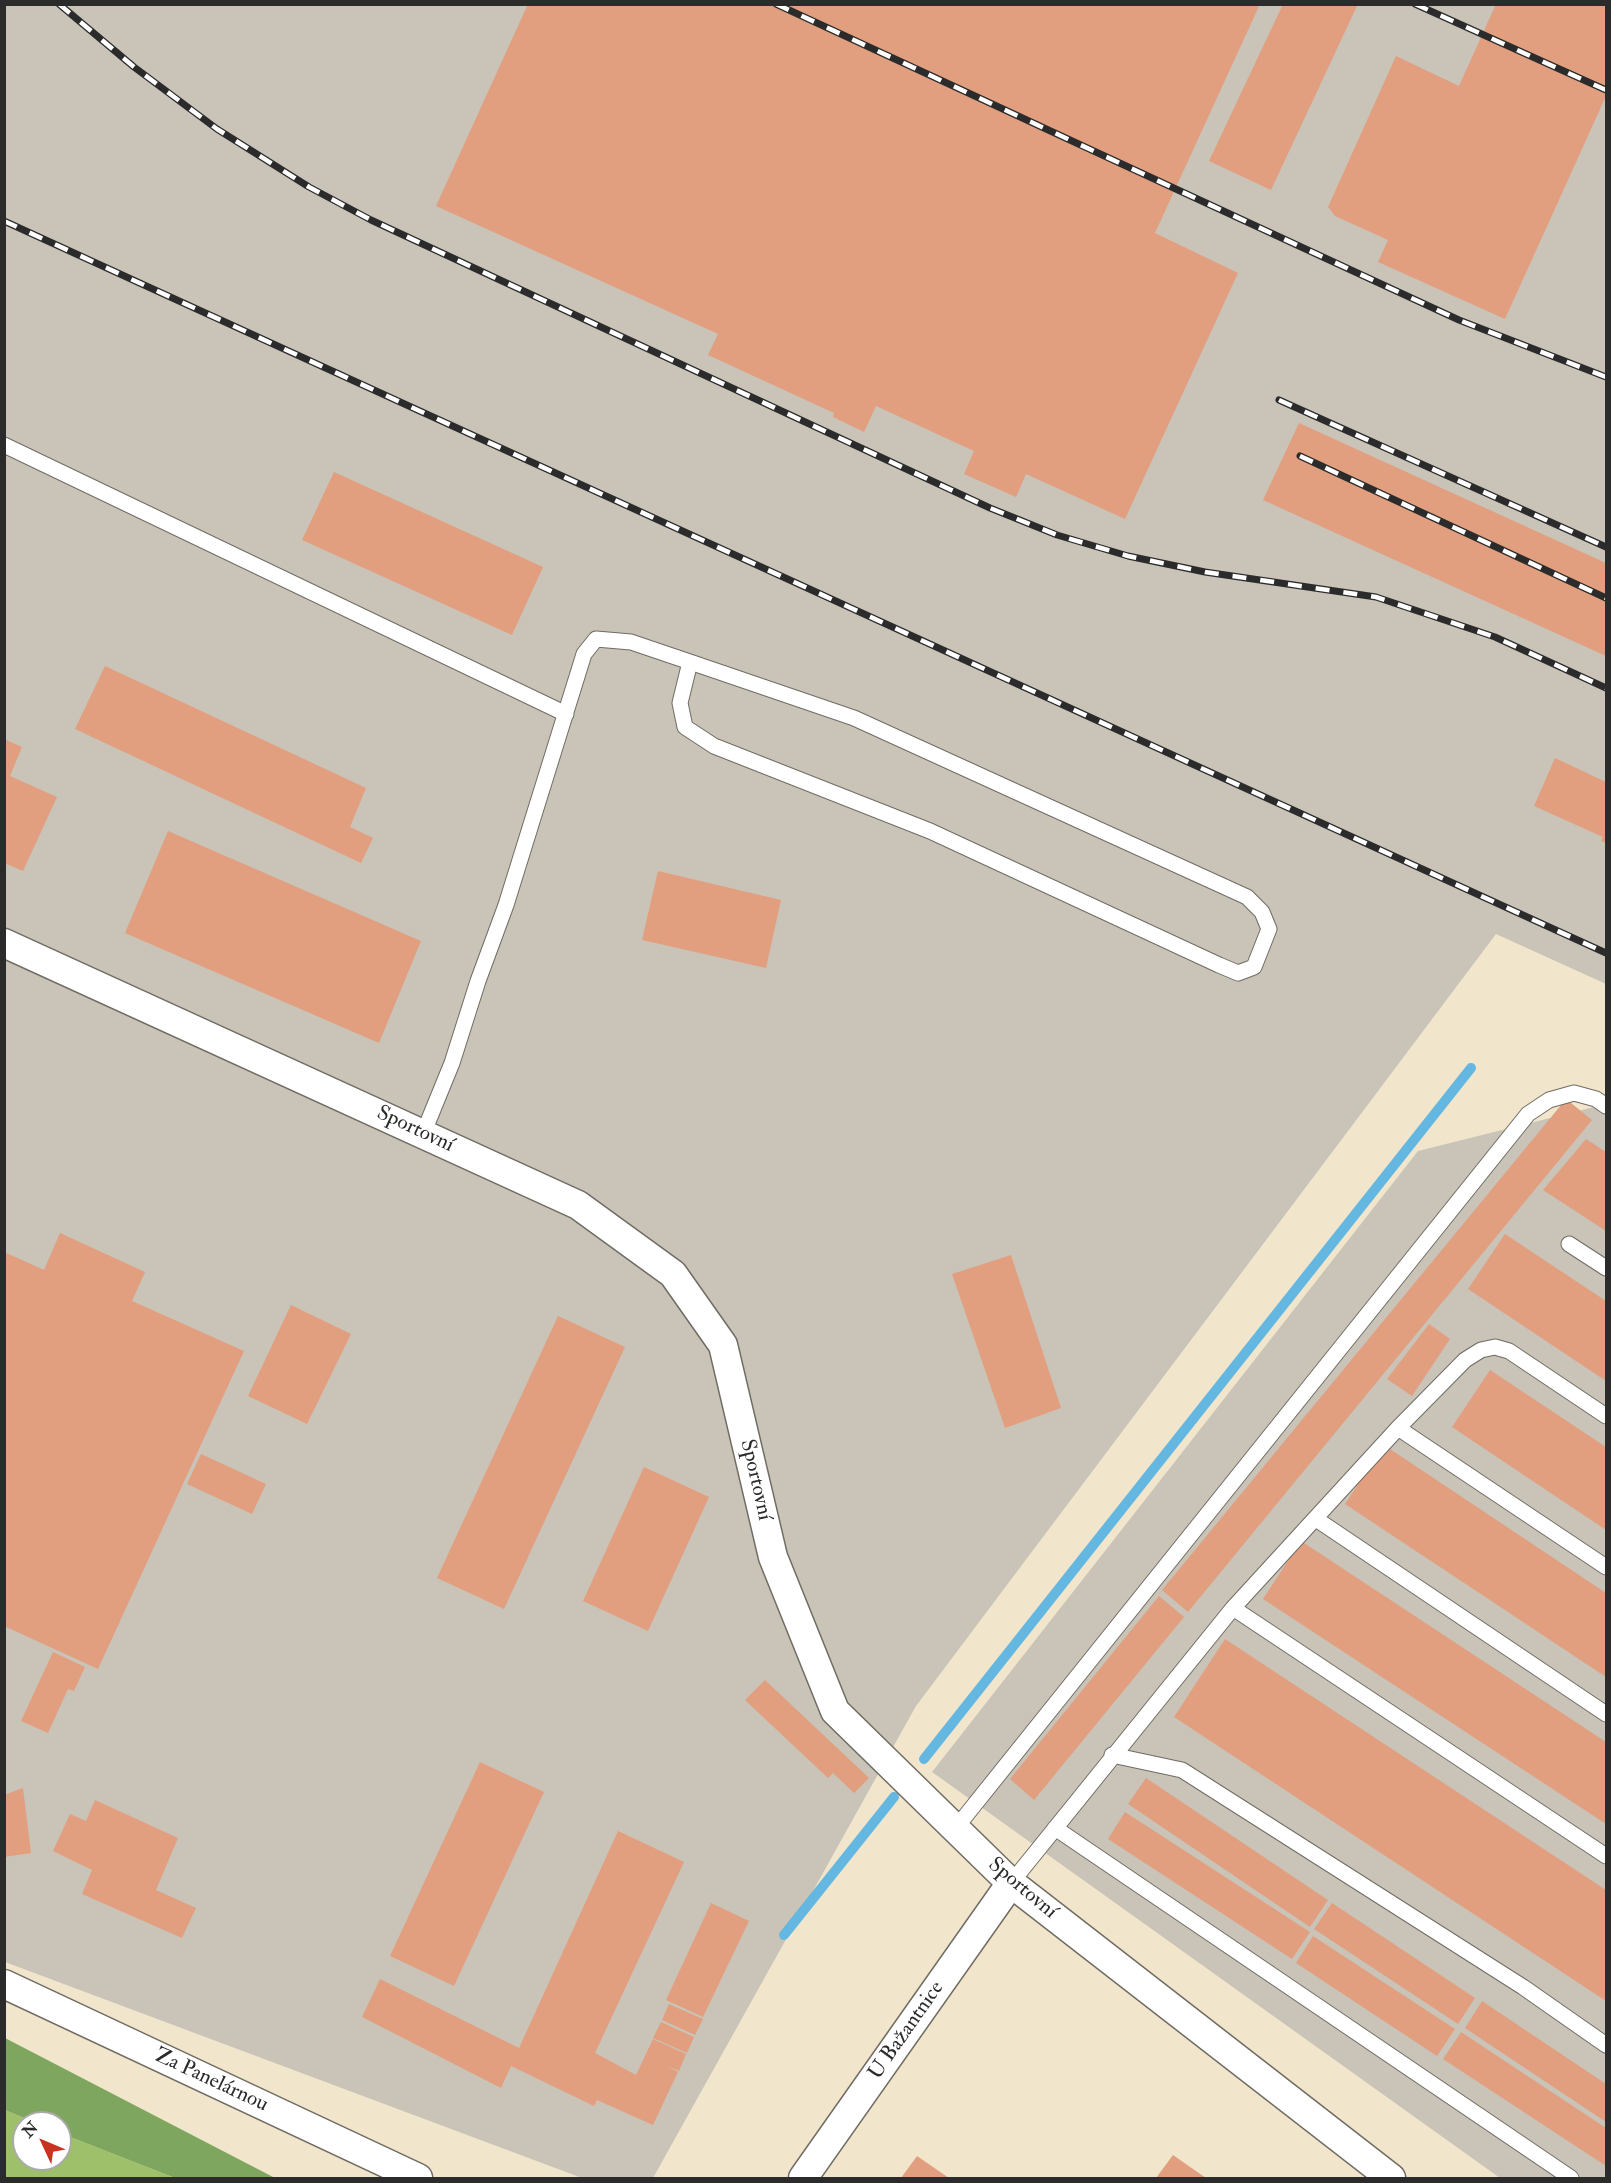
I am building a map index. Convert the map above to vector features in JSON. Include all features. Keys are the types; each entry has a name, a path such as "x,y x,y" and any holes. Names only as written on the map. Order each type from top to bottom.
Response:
{"street":[{"name":"Sportovní","path":"4,943 578,1205 673,1274 723,1345 773,1557 835,1711 1011,1883 1391,2178"},
{"name":"U Bažantnice","path":"803,2178 1011,1883"},
{"name":"Za Panelárnou","path":"4,1984 418,2178"}],"lane":[{"path":"4,445 566,714"},
{"path":"423,1134 452,1063 477,981 506,905 584,654 596,639 632,642 854,718 1247,897 1262,912 1269,929 1254,968 1238,973 930,831 714,746 685,727 680,703 690,662"},
{"path":"955,1829 1528,1114 1549,1100 1574,1093 1606,1106"},
{"path":"1569,1244 1606,1268"},
{"path":"1011,1883 1112,1755 1233,1608 1398,1428 1466,1360 1481,1350 1495,1347 1509,1351 1606,1416"},
{"path":"1398,1428 1606,1567"},
{"path":"1316,1520 1606,1714"},
{"path":"1233,1608 1606,1856"},
{"path":"1112,1755 1182,1770 1513,1981 1606,2045"},
{"path":"1055,1828 1571,2178"}],"shaded area":[{"path":"4,5 1606,5 1606,984 1496,934 916,1706 653,2178 582,2178 5,1962"},
{"path":"1606,1104 1606,2178 1500,2178 932,1772 1418,1151"}],"green space":[{"path":"5,2038 275,2178 175,2178 72,2138 72,2111 12,2111 12,2113 5,2110"},
{"path":"5,2110 12,2113 12,2171 72,2171 72,2138 175,2178 5,2178"}],"building":[{"path":"528,4 1260,4 1155,233 1238,273 1125,519 1026,474 1016,497 964,474 974,451 876,406 864,432 833,417 834,413 708,355 718,334 436,206"},
{"path":"1283,4 1357,6 1271,190 1209,161"},
{"path":"1496,4 1606,4 1606,96 1505,319 1378,262 1388,240 1335,216 1328,207 1396,56 1459,86"},
{"path":"1299,423 1606,563 1606,656 1263,500"},
{"path":"334,472 543,567 512,635 302,540"},
{"path":"105,666 366,788 350,827 373,838 361,863 75,729"},
{"path":"4,739 22,747 10,776 57,797 23,871 4,863"},
{"path":"1555,758 1606,782 1606,843 1601,841 1603,837 1534,806"},
{"path":"168,831 421,941 379,1043 125,933"},
{"path":"658,871 781,900 766,968 642,940"},
{"path":"1566,1099 1592,1120 1188,1612 1162,1590"},
{"path":"1586,1139 1606,1152 1606,1231 1543,1190"},
{"path":"60,1233 145,1272 132,1301 244,1351 98,1669 4,1626 4,1252 44,1270"},
{"path":"1505,1234 1606,1301 1606,1381 1468,1289"},
{"path":"1011,1255 1061,1408 1005,1428 952,1274"},
{"path":"291,1305 351,1334 307,1424 248,1396"},
{"path":"558,1316 625,1347 504,1609 437,1578"},
{"path":"1429,1324 1450,1339 1412,1396 1387,1379"},
{"path":"1490,1370 1606,1447 1606,1530 1452,1427"},
{"path":"1384,1445 1606,1593 1606,1677 1345,1504"},
{"path":"201,1454 266,1484 252,1514 187,1484"},
{"path":"644,1467 709,1497 648,1631 583,1601"},
{"path":"1301,1541 1606,1742 1606,1824 1263,1599"},
{"path":"1159,1596 1184,1617 1034,1800 1010,1779"},
{"path":"1225,1639 1606,1890 1606,2001 1174,1717"},
{"path":"53,1652 85,1667 74,1691 68,1689 48,1733 21,1721"},
{"path":"765,1680 869,1778 854,1793 833,1773 828,1778 745,1700"},
{"path":"480,1762 544,1792 454,1986 390,1956"},
{"path":"1146,1778 1328,1900 1310,1927 1128,1804"},
{"path":"23,1788 31,1853 4,1857 4,1795"},
{"path":"95,1800 178,1838 156,1890 196,1908 182,1938 82,1894 92,1870 53,1851 70,1814 86,1821"},
{"path":"1125,1812 1310,1932 1292,1959 1108,1839"},
{"path":"618,1831 684,1862 595,2053 636,2075 653,2039 686,2054 679,2071 667,2066 678,2072 653,2125 597,2100 594,2106 511,2066 501,2088 362,2017 380,1979 519,2048"},
{"path":"711,1903 749,1921 703,2017 666,2000"},
{"path":"1332,1903 1475,1998 1458,2024 1314,1929"},
{"path":"1313,1936 1455,2029 1437,2056 1296,1963"},
{"path":"1482,2001 1606,2084 1606,2122 1465,2028"},
{"path":"669,2004 703,2019 695,2035 662,2020"},
{"path":"661,2022 694,2037 687,2053 653,2038"},
{"path":"1461,2032 1606,2128 1606,2166 1443,2059"},
{"path":"1173,2155 1206,2178 1156,2178"},
{"path":"917,2156 949,2178 901,2178"}],"waterway":[{"path":"924,1759 1471,1068"},
{"path":"784,1935 894,1797"}],"railway":[{"path":"59,4 134,67 217,129 309,187 371,220 990,508 1057,535 1128,556 1205,572 1376,597 1495,637 1606,688"},
{"path":"776,4 1459,320 1606,377"},
{"path":"1415,4 1606,90"},
{"path":"4,221 1606,953"},
{"path":"1279,400 1606,547"},
{"path":"1300,456 1606,598"}]}
